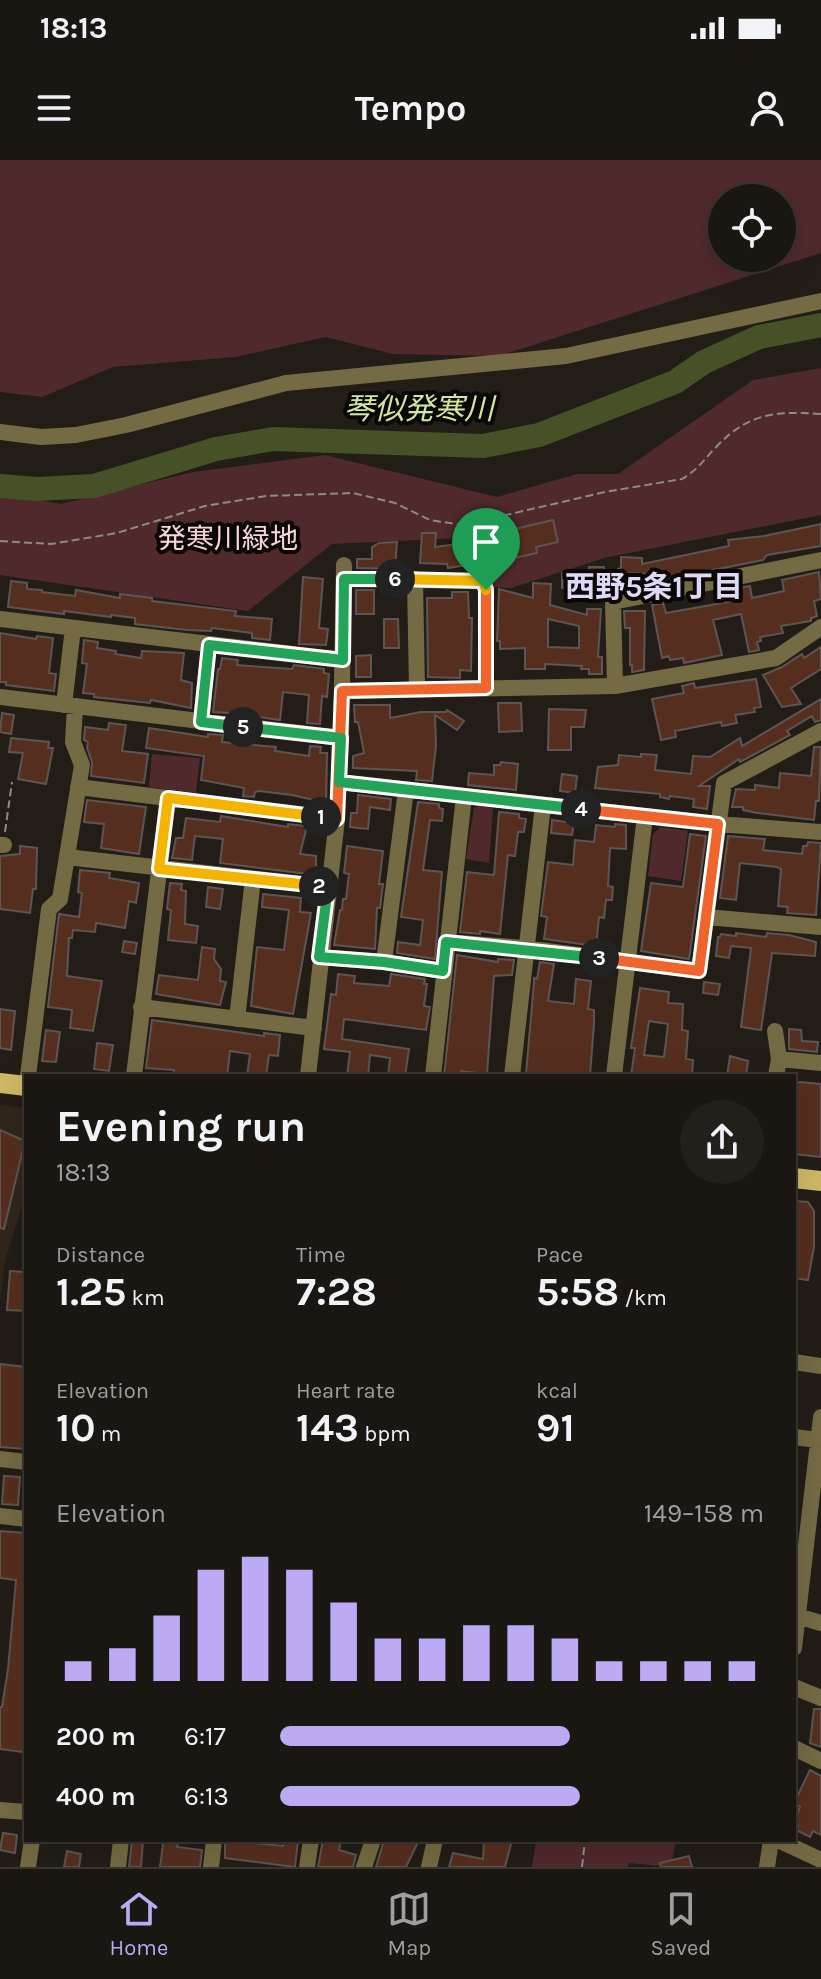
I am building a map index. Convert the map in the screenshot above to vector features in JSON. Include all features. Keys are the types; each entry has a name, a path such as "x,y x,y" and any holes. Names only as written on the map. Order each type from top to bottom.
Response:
{"main road":[{"path":"0,1083 24,1086"},
{"path":"796,1178 821,1181"}],"street":[{"path":"0,432 41,437 76,435 286,383 566,356 821,301"},
{"path":"615,686 613,602 821,560"},
{"path":"308,1074 319,957 337,819 344,572 483,581 486,590 486,688"},
{"path":"415,579 417,690"},
{"path":"0,619 343,660"},
{"path":"342,691 615,686 776,658 821,627"},
{"path":"28,1074 49,909 60,899 82,765 73,742 69,706 73,628"},
{"path":"201,722 209,645"},
{"path":"0,697 341,738"},
{"path":"446,942 525,948 699,971 724,783 821,731"},
{"path":"339,782 718,824 821,832"},
{"path":"78,787 337,819"},
{"path":"384,962 406,790"},
{"path":"433,1074 464,796"},
{"path":"134,1074 168,798"},
{"path":"512,1074 543,805"},
{"path":"614,1074 645,816"},
{"path":"67,857 328,887"},
{"path":"237,1019 253,879"},
{"path":"706,917 821,927"},
{"path":"319,957 443,971"},
{"path":"141,1007 314,1028"},
{"path":"775,1031 777,1068 821,1063"},
{"path":"796,1362 821,1366"},
{"path":"821,1417 796,1615 821,1623"},
{"path":"796,1437 818,1440"},
{"path":"0,1459 24,1462"},
{"path":"0,1516 24,1519"},
{"path":"796,1688 821,1698"},
{"path":"796,1749 821,1761"},
{"path":"0,1810 24,1812"},
{"path":"28,1867 32,1842"},
{"path":"118,1867 121,1842"},
{"path":"214,1842 216,1866"},
{"path":"307,1867 311,1842"},
{"path":"364,1867 372,1842"},
{"path":"429,1867 435,1842"},
{"path":"767,1867 771,1842"},
{"path":"782,1842 821,1860"}],"path":[{"path":"0,541 51,544 117,533 205,506 266,496 353,493 395,503 430,520 463,525 605,492 682,479 693,472 730,434 757,418 786,411 821,414"},
{"path":"2,845 12,782"},
{"path":"582,1867 585,1842"}],"shaded area":[{"path":"0,1105 24,1108 24,1199 5,1261 0,1303"}],"green space":[{"path":"0,160 821,160 821,253 796,261 796,184 708,184 708,272 762,272 499,356 393,354 326,337 235,357 113,367 42,397 0,392"},
{"name":"発寒川緑地","path":"821,368 821,515 604,558 511,588 493,587 462,538 332,544 248,611 0,575 0,493 61,504 193,472 325,455 497,497 577,474 618,474 753,380"},
{"path":"152,754 200,758 196,793 149,787"},
{"path":"474,808 493,808 489,863 466,859"},
{"path":"661,827 688,831 681,881 648,876 653,834"},
{"path":"536,1842 676,1842 671,1867 629,1863 628,1867 532,1867"}],"building":[{"path":"553,520 558,542 536,547 537,553 504,560 498,533"},
{"path":"821,524 821,546 767,555 763,560 652,582 650,574 618,573 621,557 642,558 642,564 729,546 728,540"},
{"path":"422,533 436,533 435,547 457,544 461,566 448,568 447,564 420,563"},
{"path":"397,542 395,569 357,568 357,559 372,559 372,547 379,543"},
{"path":"589,567 604,567 604,588 562,588 562,573 589,573"},
{"path":"819,572 821,599 814,601 817,616 811,621 781,626 783,633 760,637 761,641 757,642 759,650 749,652 741,614 713,620 722,655 684,663 683,658 662,658 652,605 663,603 666,613 711,605 741,599 740,588 750,586 752,598 784,591 782,580"},
{"path":"303,577 323,579 319,628 328,629 326,645 299,644"},
{"path":"11,581 27,583 27,589 42,592 75,596 76,590 120,598 120,594 236,611 235,616 272,619 270,640 252,638 252,633 212,628 211,631 187,630 135,624 135,618 8,607"},
{"path":"533,583 551,584 550,605 587,615 587,609 601,609 598,657 602,657 602,674 589,674 589,669 581,669 582,666 545,664 545,669 525,669 525,648 500,649 500,641 497,641 499,589 533,598","holes":["548,619 579,626 579,648 548,647"]},
{"path":"356,590 374,590 374,614 356,614"},
{"path":"452,592 468,592 469,618 472,618 471,671 460,670 460,678 428,677 427,598 452,598"},
{"path":"624,611 645,611 644,670 632,672 630,628 625,628"},
{"path":"384,619 398,619 399,648 384,648"},
{"path":"0,633 36,639 37,636 53,638 49,673 56,674 54,691 0,682"},
{"path":"84,640 98,642 97,648 116,651 115,654 141,658 142,651 184,653 181,680 192,683 191,708 151,700 150,703 94,697 94,694 83,693 87,664 82,663"},
{"path":"821,647 821,669 791,688 801,704 782,707 763,675 802,654 804,658"},
{"path":"371,655 371,677 356,677 356,656"},
{"path":"222,658 238,660 237,665 292,669 294,665 324,669 324,673 329,674 327,697 322,696 320,724 307,723 309,695 283,692 280,720 213,712"},
{"path":"756,679 761,707 754,708 755,712 735,715 737,723 722,726 721,722 675,731 676,737 661,740 652,699 684,693 682,686 694,683 695,688"},
{"path":"821,699 821,720 815,722 812,716 787,731 790,735 740,762 739,759 699,786 710,786 707,809 693,807 694,799 670,796 669,799 660,797 660,794 595,788 598,767 618,765 619,755 657,755 655,770 691,774 693,756 710,757 740,738 742,746"},
{"path":"498,703 521,703 522,731 499,732"},
{"path":"354,705 390,705 390,718 447,710 464,721 457,730 435,715 436,746 432,781 416,780 417,771 353,768 353,756 364,753 358,722 355,722"},
{"path":"549,709 586,710 584,727 571,727 571,750 548,750"},
{"path":"2,713 14,715 11,734 0,732"},
{"path":"109,723 126,725 122,751 148,754 144,783 91,776 92,762 88,742 84,740 85,727 108,730"},
{"path":"149,728 208,737 208,734 223,735 222,742 276,747 275,751 309,756 310,746 321,747 320,753 327,753 326,806 292,795 259,791 255,792 254,797 243,796 244,788 201,780 204,756 146,748"},
{"path":"11,738 49,742 48,748 53,748 46,784 18,779 23,753 9,752"},
{"path":"814,747 821,747 819,801 816,801 814,820 732,807 736,789 755,790 755,785 779,788 780,773 811,776"},
{"path":"501,762 518,764 516,790 468,785 469,773 494,775 494,765"},
{"path":"562,774 577,776 575,793 560,791"},
{"path":"358,795 391,799 390,810 370,807 368,829 350,827 351,813 357,813"},
{"path":"87,800 146,807 139,854 101,848 104,824 84,822"},
{"path":"418,802 439,804 439,808 443,809 442,821 430,820 423,870 442,872 435,959 397,953 398,942 420,945 423,920 401,917"},
{"path":"499,812 519,814 519,818 526,819 524,832 518,832 515,856 508,855 500,934 460,932 467,872 494,875"},
{"path":"221,816 288,827 288,824 307,826 300,854 316,856 316,875 220,863 223,839 195,836 192,860 172,858 176,838 183,838 186,818 220,822"},
{"path":"552,820 574,823 572,835 551,833"},
{"path":"615,824 626,825 626,849 610,848 608,886 613,887 612,900 606,900 604,918 599,917 596,946 544,939 547,917 541,916 548,862 573,865 575,840 594,842 596,825 615,827"},
{"path":"690,834 706,836 689,959 641,951 651,883 683,887"},
{"path":"728,836 765,839 763,850 802,854 803,846 807,846 808,842 821,843 816,915 787,913 788,907 778,906 781,869 777,867 740,863 736,900 720,898"},
{"path":"20,846 37,848 36,889 33,889 30,913 0,909 0,856 20,854"},
{"path":"347,846 383,851 379,884 383,884 380,908 377,908 375,949 334,945 340,910 343,899 346,899 349,874 344,873"},
{"path":"80,870 110,873 109,878 139,883 136,903 129,901 125,928 96,923 95,932 73,930 72,938 69,938 67,976 102,981 93,1031 70,1028 72,1010 48,1007 59,914 79,917 82,893 78,892"},
{"path":"170,883 182,884 181,890 186,891 185,924 198,926 196,943 168,940"},
{"path":"208,887 223,889 220,909 206,907"},
{"path":"263,894 301,898 300,912 311,913 293,1014 251,1006 257,947 284,950 289,910 262,907"},
{"path":"736,933 766,937 767,933 789,935 816,942 815,956 772,953 761,1030 741,1027 751,948 731,946 729,958 716,956 718,937 721,934 736,936"},
{"path":"124,941 137,943 135,954 122,952"},
{"path":"202,947 215,949 214,959 221,969 220,981 226,982 220,1005 156,994 159,975 198,980"},
{"path":"457,955 498,962 498,959 514,960 512,975 494,976 487,1074 461,1071 461,1074 444,1074"},
{"path":"540,962 554,964 548,1001 574,1004 576,979 591,981 588,1009 594,1010 594,1023 590,1074 526,1074 534,978 537,979"},
{"path":"338,974 355,976 354,983 389,986 391,974 425,979 424,1006 430,1007 426,1030 344,1019 342,1039 409,1049 405,1074 388,1074 390,1058 370,1055 368,1074 347,1074 350,1052 324,1049 331,994 336,995"},
{"path":"704,982 720,984 718,995 703,993"},
{"path":"640,988 669,992 668,1003 683,1004 682,1030 688,1031 686,1059 693,1060 692,1074 631,1074 635,1048 631,1048","holes":["649,1021 668,1024 664,1057 644,1055"]},
{"path":"0,1009 15,1011 11,1050 0,1048"},
{"path":"152,1020 264,1036 264,1033 280,1035 278,1056 269,1055 266,1074 247,1074 250,1054 230,1051 227,1074 173,1074 174,1070 146,1068"},
{"path":"789,1029 801,1030 802,1041 818,1042 817,1052 789,1049"},
{"path":"46,1030 60,1032 56,1062 42,1061"},
{"path":"97,1043 113,1045 109,1071 94,1069"},
{"path":"730,1056 748,1061 746,1074 727,1074"},
{"path":"796,1083 821,1084 821,1157 796,1154"},
{"path":"0,1130 24,1141 24,1145 4,1229 0,1228"},
{"path":"796,1201 808,1202 814,1211 814,1247 808,1280 796,1278"},
{"path":"10,1271 24,1272 24,1311 7,1310"},
{"path":"0,1364 24,1367 24,1449 0,1447"},
{"path":"4,1476 20,1477 18,1505 2,1504"},
{"path":"0,1531 24,1533 22,1752 0,1749 0,1707 8,1669 16,1580 0,1578"},
{"path":"814,1709 821,1709 821,1747 810,1743"},
{"path":"810,1770 821,1776 821,1835 813,1831 810,1837 796,1830 800,1807 796,1804"},
{"path":"3,1833 17,1835 15,1853 0,1850"},
{"path":"132,1842 143,1842 141,1867 129,1867"},
{"path":"225,1842 283,1846 284,1842 298,1842 295,1867 225,1858"},
{"path":"323,1842 341,1842 339,1850 356,1855 353,1867 318,1867"},
{"path":"383,1842 418,1842 406,1867 376,1867"},
{"path":"484,1842 511,1842 505,1867 449,1867 453,1853 483,1859"},
{"path":"178,1843 177,1847 202,1850 200,1867 160,1867 163,1844"},
{"path":"67,1851 81,1854 79,1867 64,1867"},
{"path":"689,1856 692,1867 661,1867 660,1863"}],"waterway":[{"name":"琴似発寒川","path":"0,486 37,489 94,486 216,449 273,439 483,446 539,435 675,382 704,362 759,337 821,325"}],"district":[{"name":"西野5条1丁目","path":"654,587"}],"route":[{"path":"486,590 483,581 344,579 343,660 209,645 201,722 341,738 339,782 718,824 699,971 525,948 446,942 443,971 319,957 328,887 159,869 168,798 337,819 341,738 342,691 486,688 486,590"}]}
